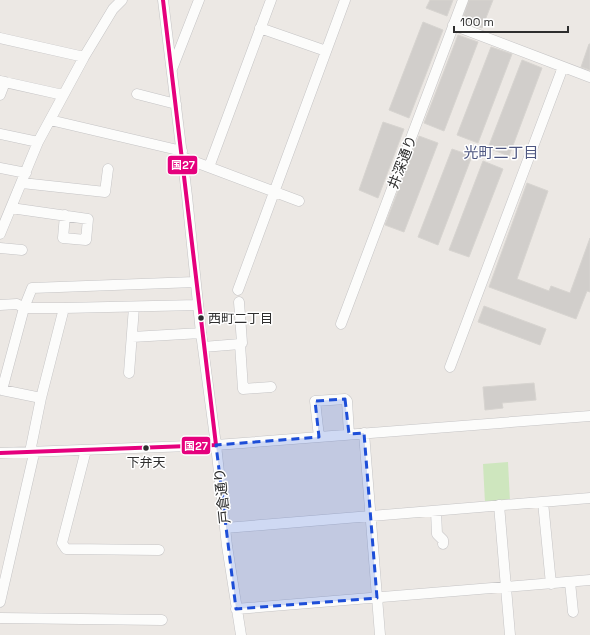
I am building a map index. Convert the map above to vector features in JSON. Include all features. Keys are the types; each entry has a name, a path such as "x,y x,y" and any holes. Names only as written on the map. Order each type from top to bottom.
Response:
{"street":[{"path":"0,234 22,184 38,142 84,57 113,9 122,0"},
{"name":"戸倉通り","path":"163,0 182,154 201,333 216,445 225,528 241,635"},
{"path":"172,71 199,0"},
{"path":"209,167 271,0"},
{"path":"238,290 345,0"},
{"name":"井深通り","path":"341,324 463,0"},
{"path":"453,25 590,77"},
{"path":"260,28 326,51"},
{"path":"0,38 84,57"},
{"path":"450,367 563,67"},
{"path":"0,95 2,81 63,95"},
{"path":"137,94 176,104"},
{"path":"50,120 182,154 209,167 299,201"},
{"path":"0,134 38,142"},
{"path":"0,168 26,173"},
{"path":"22,184 105,192 108,169"},
{"path":"11,208 65,215"},
{"path":"0,248 22,250"},
{"path":"41,398 2,390 24,308 32,288 195,282"},
{"path":"239,302 243,389 272,387"},
{"path":"0,305 17,304 24,308 64,308 198,304"},
{"path":"129,373 134,307"},
{"path":"0,602 33,458 30,452 41,398 64,308"},
{"path":"132,337 201,333"},
{"path":"203,347 240,344"},
{"path":"319,437 315,401 345,399 347,401 350,434"},
{"path":"0,453 216,445 590,416"},
{"path":"364,433 380,635"},
{"path":"86,450 62,543 66,549 159,550"},
{"path":"225,528 590,498"},
{"path":"543,502 551,584"},
{"path":"499,506 510,635"},
{"path":"436,511 437,534 442,540 443,544"},
{"path":"236,609 590,580"},
{"path":"570,582 573,612"},
{"path":"0,618 162,620"}],"highlighted area":[{"path":"345,399 349,434 364,433 377,598 236,609 216,445 319,437 315,401"}],"green space":[{"path":"508,462 510,502 485,503 483,464"}],"building":[{"path":"430,0 453,0 447,16 426,8"},
{"path":"469,0 493,0 482,28 462,20"},
{"path":"423,22 443,30 409,118 389,110"},
{"path":"458,35 478,42 444,131 424,123"},
{"path":"590,44 590,70 581,67"},
{"path":"491,47 512,54 478,143 457,135"},
{"path":"522,60 542,68 509,156 488,148"},
{"path":"383,122 404,129 378,198 359,190"},
{"path":"419,136 438,143 404,232 385,225"},
{"path":"452,149 472,156 438,245 418,237"},
{"path":"483,161 503,169 469,257 449,250"},
{"path":"527,183 548,191 517,279 549,291 551,286 570,293 590,238 590,292 587,291 576,319 489,287"},
{"path":"484,306 546,329 540,345 478,322"},
{"path":"534,383 536,400 502,403 503,408 485,410 483,387"}],"transit line":[{"name":"国27","path":"0,453 216,445 163,0"}],"place":[{"name":"西町二丁目","path":"201,318"},
{"name":"下弁天","path":"146,448"}],"district":[{"name":"光町二丁目","path":"501,152"}]}
